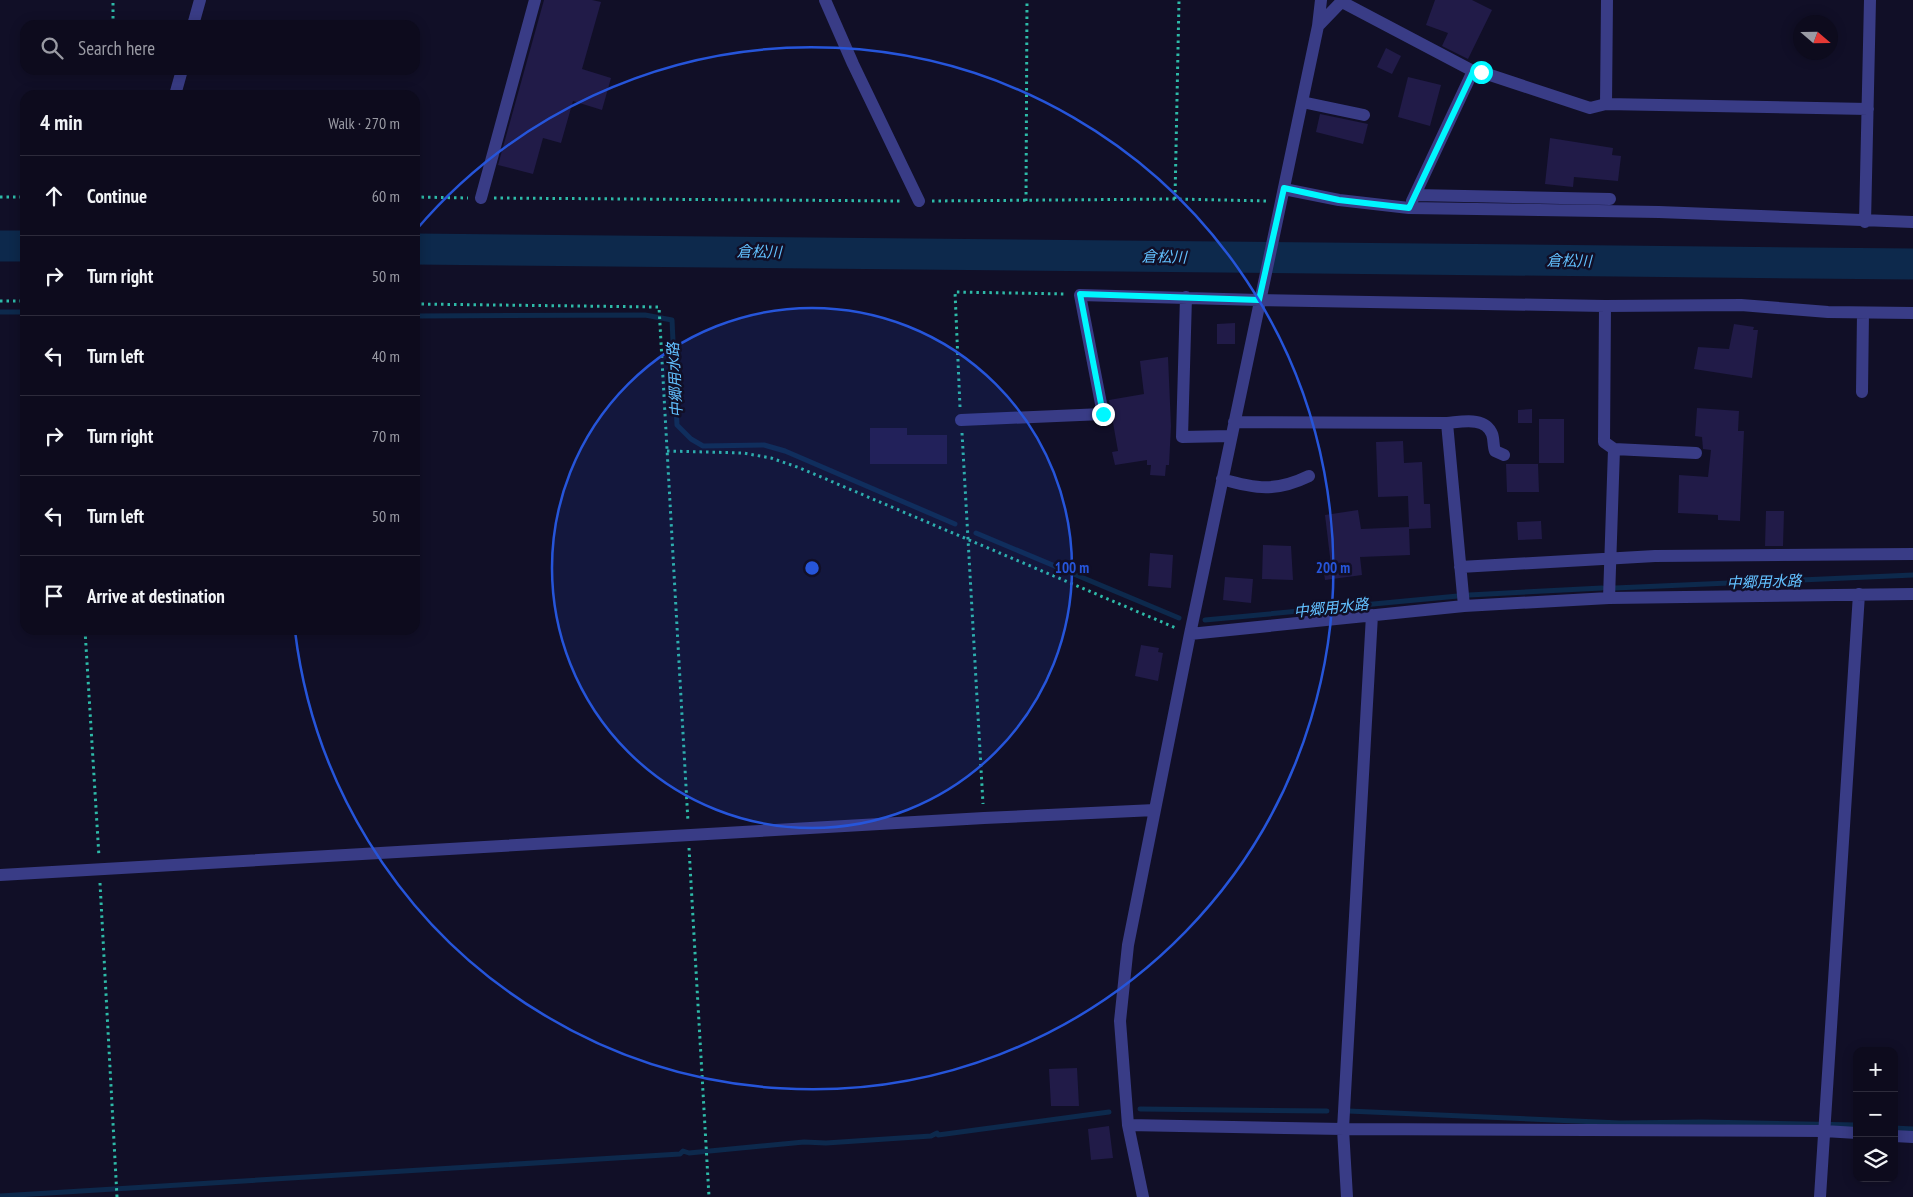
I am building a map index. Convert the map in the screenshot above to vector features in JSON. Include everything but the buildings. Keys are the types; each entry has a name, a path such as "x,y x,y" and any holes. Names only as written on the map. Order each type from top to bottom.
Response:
{"street":[{"path":"195,20 200,0"},
{"path":"481,198 535,0"},
{"path":"825,0 853,64 919,201"},
{"path":"1143,1197 1128,1125 1120,1021 1128,945 1222,479 1318,26 1320,0"},
{"path":"1606,104 1608,0"},
{"path":"1865,222 1870,0"},
{"path":"1318,26 1342,1 1473,72 1481,72 1590,108 1606,104 1868,109"},
{"path":"1409,208 1473,72"},
{"path":"176,90 181,75"},
{"path":"1302,102 1364,115"},
{"path":"1284,188 1339,200 1409,208 1659,212 1865,222 1913,222"},
{"path":"1415,195 1610,200"},
{"path":"961,420 1103,414 1080,294 1605,306 1741,305 1913,313"},
{"path":"1186,297 1182,437 1231,436"},
{"path":"1605,306 1604,442 1614,449 1696,453"},
{"path":"1862,392 1863,312"},
{"path":"1234,422 1447,424 1471,421 1481,423 1492,434 1495,451 1504,455"},
{"path":"1447,424 1464,606"},
{"path":"1609,598 1614,449"},
{"path":"1222,479 1250,487 1274,488 1293,484 1309,476"},
{"path":"1460,567 1655,556 1913,554"},
{"path":"1820,1197 1859,594"},
{"path":"1190,634 1464,606 1609,598 1913,594"},
{"path":"1347,1197 1343,1129 1372,615"},
{"path":"0,875 689,837 984,818 1155,810"},
{"path":"1128,1125 1343,1129 1824,1131 1853,1133"},
{"path":"1898,1136 1913,1137"}],"path":[{"path":"113,20 114,0"},
{"path":"1026,200 1028,0"},
{"path":"1175,199 1180,0"},
{"path":"0,197 20,197"},
{"path":"420,197 919,201 1175,199 1281,202"},
{"path":"984,818 966,540 955,292 1080,294"},
{"path":"0,301 20,301"},
{"path":"420,304 659,307 709,1197"},
{"path":"667,451 743,453 771,458 800,468 1190,634"},
{"path":"85,635 117,1197"}],"waterway":[{"name":"倉松川","path":"0,246 20,246"},
{"name":"倉松川","path":"420,249 1913,264"},
{"name":"中郷用水路","path":"0,312 20,312"},
{"name":"中郷用水路","path":"420,316 645,315 672,320 677,425 691,439 703,446 764,445 785,451 955,524"},
{"name":"中郷用水路","path":"976,533 1179,618"},
{"name":"中郷用水路","path":"1615,588 1913,575"},
{"name":"中郷用水路","path":"1469,595 1602,588"},
{"name":"中郷用水路","path":"1205,620 1458,596"},
{"path":"1140,1109 1327,1111"},
{"path":"1348,1111 1620,1123 1702,1122 1853,1125"},
{"path":"0,1196 680,1154 683,1151 689,1153 804,1142 826,1143 931,1136 937,1133 938,1135 1109,1112"},
{"path":"1898,1128 1913,1129"}],"route":[{"path":"1103,414 1080,294 1259,300 1284,188 1339,200 1409,208 1473,72 1481,72"}]}
